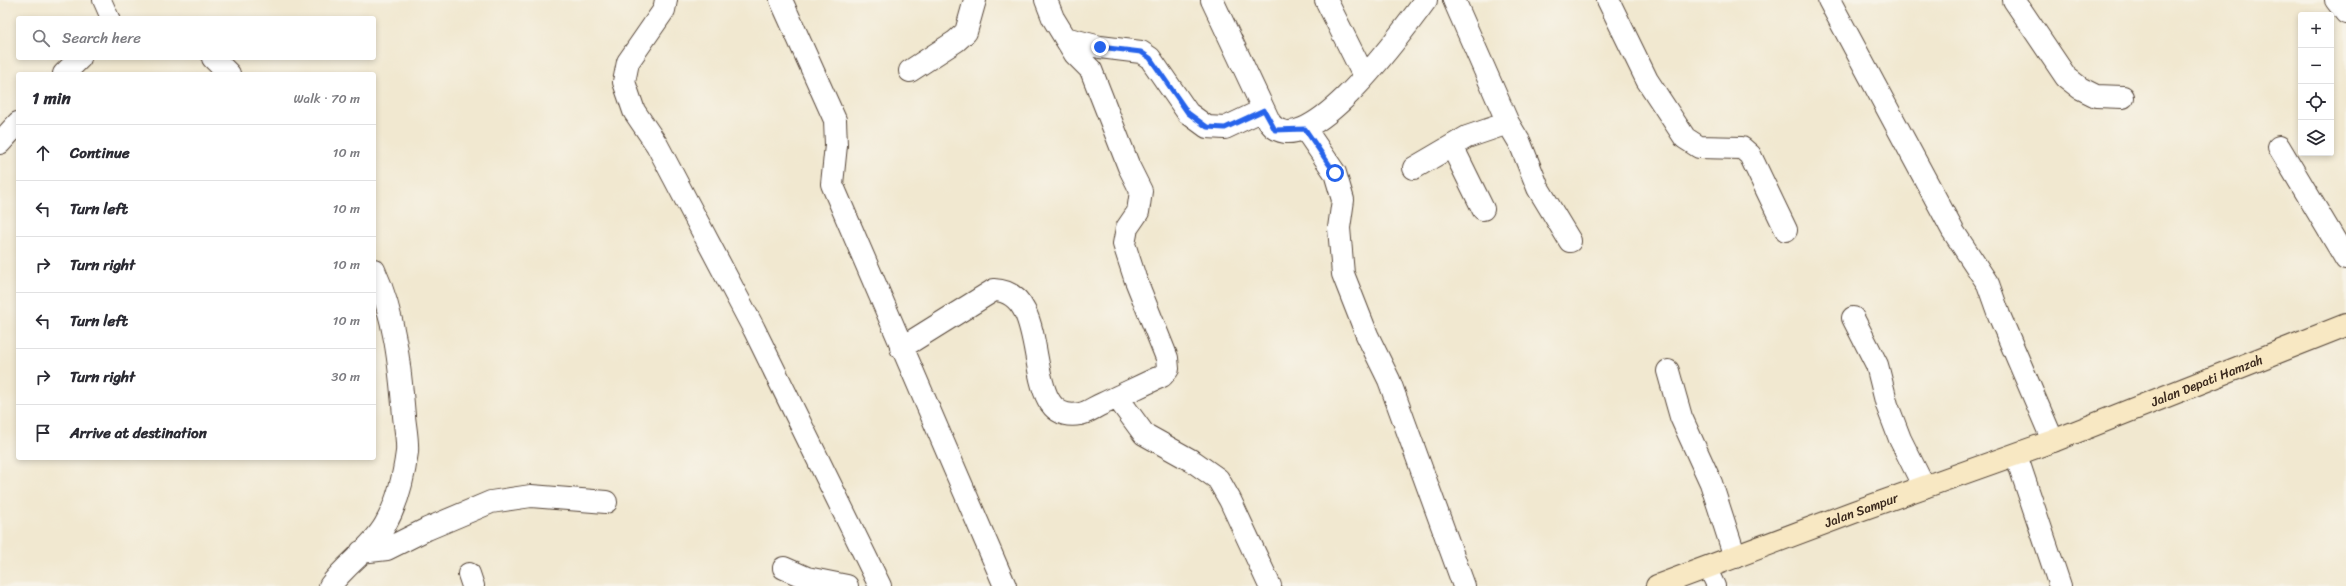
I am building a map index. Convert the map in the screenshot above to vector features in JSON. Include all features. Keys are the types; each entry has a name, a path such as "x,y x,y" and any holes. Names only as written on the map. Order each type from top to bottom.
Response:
{"main road":[{"name":"Jalan Depati Hamzah","path":"2060,438 2346,325"},
{"name":"Jalan Sampur","path":"1657,586 1712,576 1735,557 2060,438"}],"street":[{"path":"666,0 664,10 628,62 624,82 634,112 657,145 750,322 822,464 880,586"},
{"path":"781,0 835,120 836,145 832,184 901,348 1005,586"},
{"path":"910,71 956,41 966,32 975,0"},
{"path":"901,348 994,290 1004,290 1016,296 1027,316 1044,394 1054,407 1064,414 1080,414 1162,376 1168,369 1168,358 1135,278 1124,244 1127,228 1138,212 1141,191 1129,167 1092,70 1075,54 1065,38 1046,0"},
{"path":"1212,0 1275,130 1305,129 1330,113 1364,76 1426,0"},
{"path":"1326,0 1364,76"},
{"path":"1454,0 1508,123 1520,143 1538,188 1570,241"},
{"path":"1608,0 1647,80 1684,138 1699,147 1742,148 1750,155 1786,230"},
{"path":"1829,0 1953,231 1988,284 1999,315 2060,438"},
{"path":"2014,0 2066,77 2080,88 2096,96 2123,97"},
{"path":"2336,0 2346,13"},
{"path":"1065,38 1100,47 1141,52 1150,58 1188,113 1207,127 1225,128 1264,110"},
{"path":"66,72 78,60"},
{"path":"215,60 227,72"},
{"path":"1414,168 1467,137 1508,123"},
{"path":"0,144 16,126"},
{"path":"1305,129 1335,173 1343,200 1339,228 1343,274 1367,335 1389,380 1464,586"},
{"path":"1452,146 1483,209"},
{"path":"2279,147 2346,259"},
{"path":"330,586 361,552 380,534 386,524 396,497 407,451 400,360 381,285 376,274"},
{"path":"1854,318 1874,358 1900,440 1924,487"},
{"path":"1668,372 1681,416 1711,483 1735,557"},
{"path":"1117,397 1144,434 1194,462 1218,479 1230,500 1270,586"},
{"path":"2016,455 2060,586"},
{"path":"361,552 387,549 426,529 492,502 531,496 606,502"},
{"path":"784,568 807,578 847,586"}],"lane":[{"path":"102,0 109,16"}],"route":[{"path":"1100,47 1133,49 1150,58 1188,113 1207,127 1225,128 1264,110 1275,130 1305,129 1335,173"}]}
